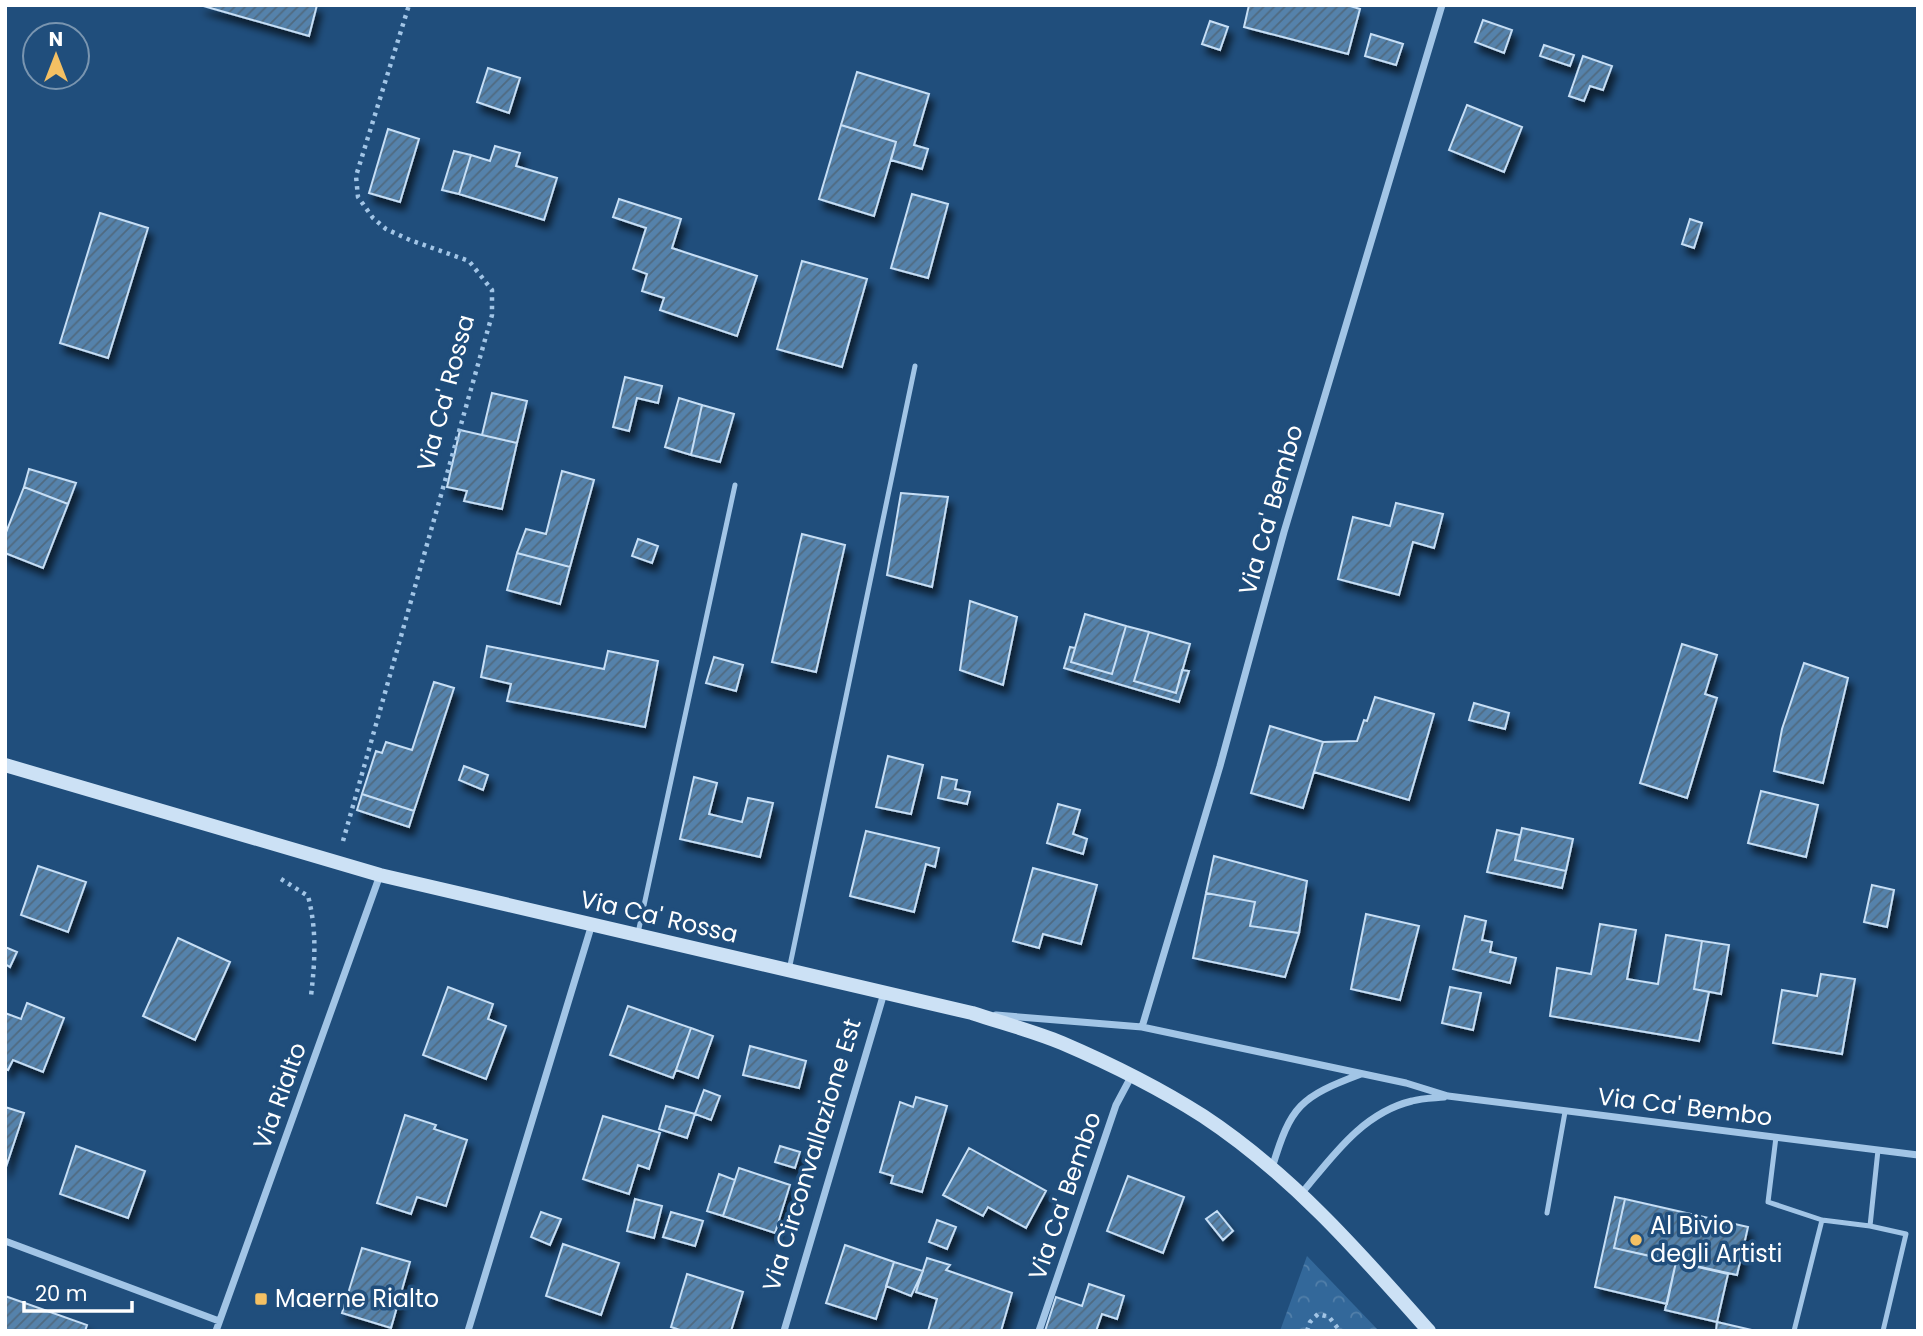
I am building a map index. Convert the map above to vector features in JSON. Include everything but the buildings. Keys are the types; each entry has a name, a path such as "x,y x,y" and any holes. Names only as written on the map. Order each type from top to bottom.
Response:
{"street":[{"name":"Via Ca' Bembo","path":"1142,1027 1220,766 1288,519 1442,5"},
{"name":"Via Ca' Rossa","path":"5,765 380,875 972,1013"},
{"name":"Via Rialto","path":"216,1331 380,875"},
{"path":"468,1331 592,925"},
{"name":"Via Circonvallazione Est","path":"783,1331 884,993"},
{"name":"Via Ca' Bembo","path":"972,1013 1142,1027 1362,1073 1448,1096 1918,1155"},
{"path":"972,1013 1060,1042 1132,1075 1203,1117 1272,1168 1301,1194 1345,1237 1429,1331"},
{"path":"1272,1168 1289,1118 1303,1103 1325,1088 1362,1073"},
{"name":"Via Ca' Bembo","path":"1040,1331 1116,1105 1132,1075"},
{"name":"Via Ca' Bembo","path":"1301,1194 1341,1145 1377,1114 1412,1101 1448,1096"},
{"path":"5,1241 219,1321"}],"lane":[{"path":"789,971 915,366"},
{"path":"638,935 735,485"},
{"path":"1547,1213 1558,1161 1564,1112"},
{"path":"1776,1137 1768,1202 1822,1220 1906,1234 1883,1331"},
{"path":"1870,1226 1878,1150"},
{"path":"1794,1331 1822,1220"}],"path":[{"name":"Via Ca' Rossa","path":"337,862 492,315 492,290 470,261 386,229 373,218 358,197 356,176 409,5"},
{"path":"281,879 308,896 312,909 316,950 310,1000"},
{"path":"1307,1331 1310,1322 1318,1314 1329,1317 1340,1331"}],"green space":[{"path":"1307,1256 1379,1331 1280,1331"}],"place":[{"name":"Al Bivio degli Artisti","path":"1636,1240"},
{"name":"Maerne Rialto","path":"261,1299"}]}
